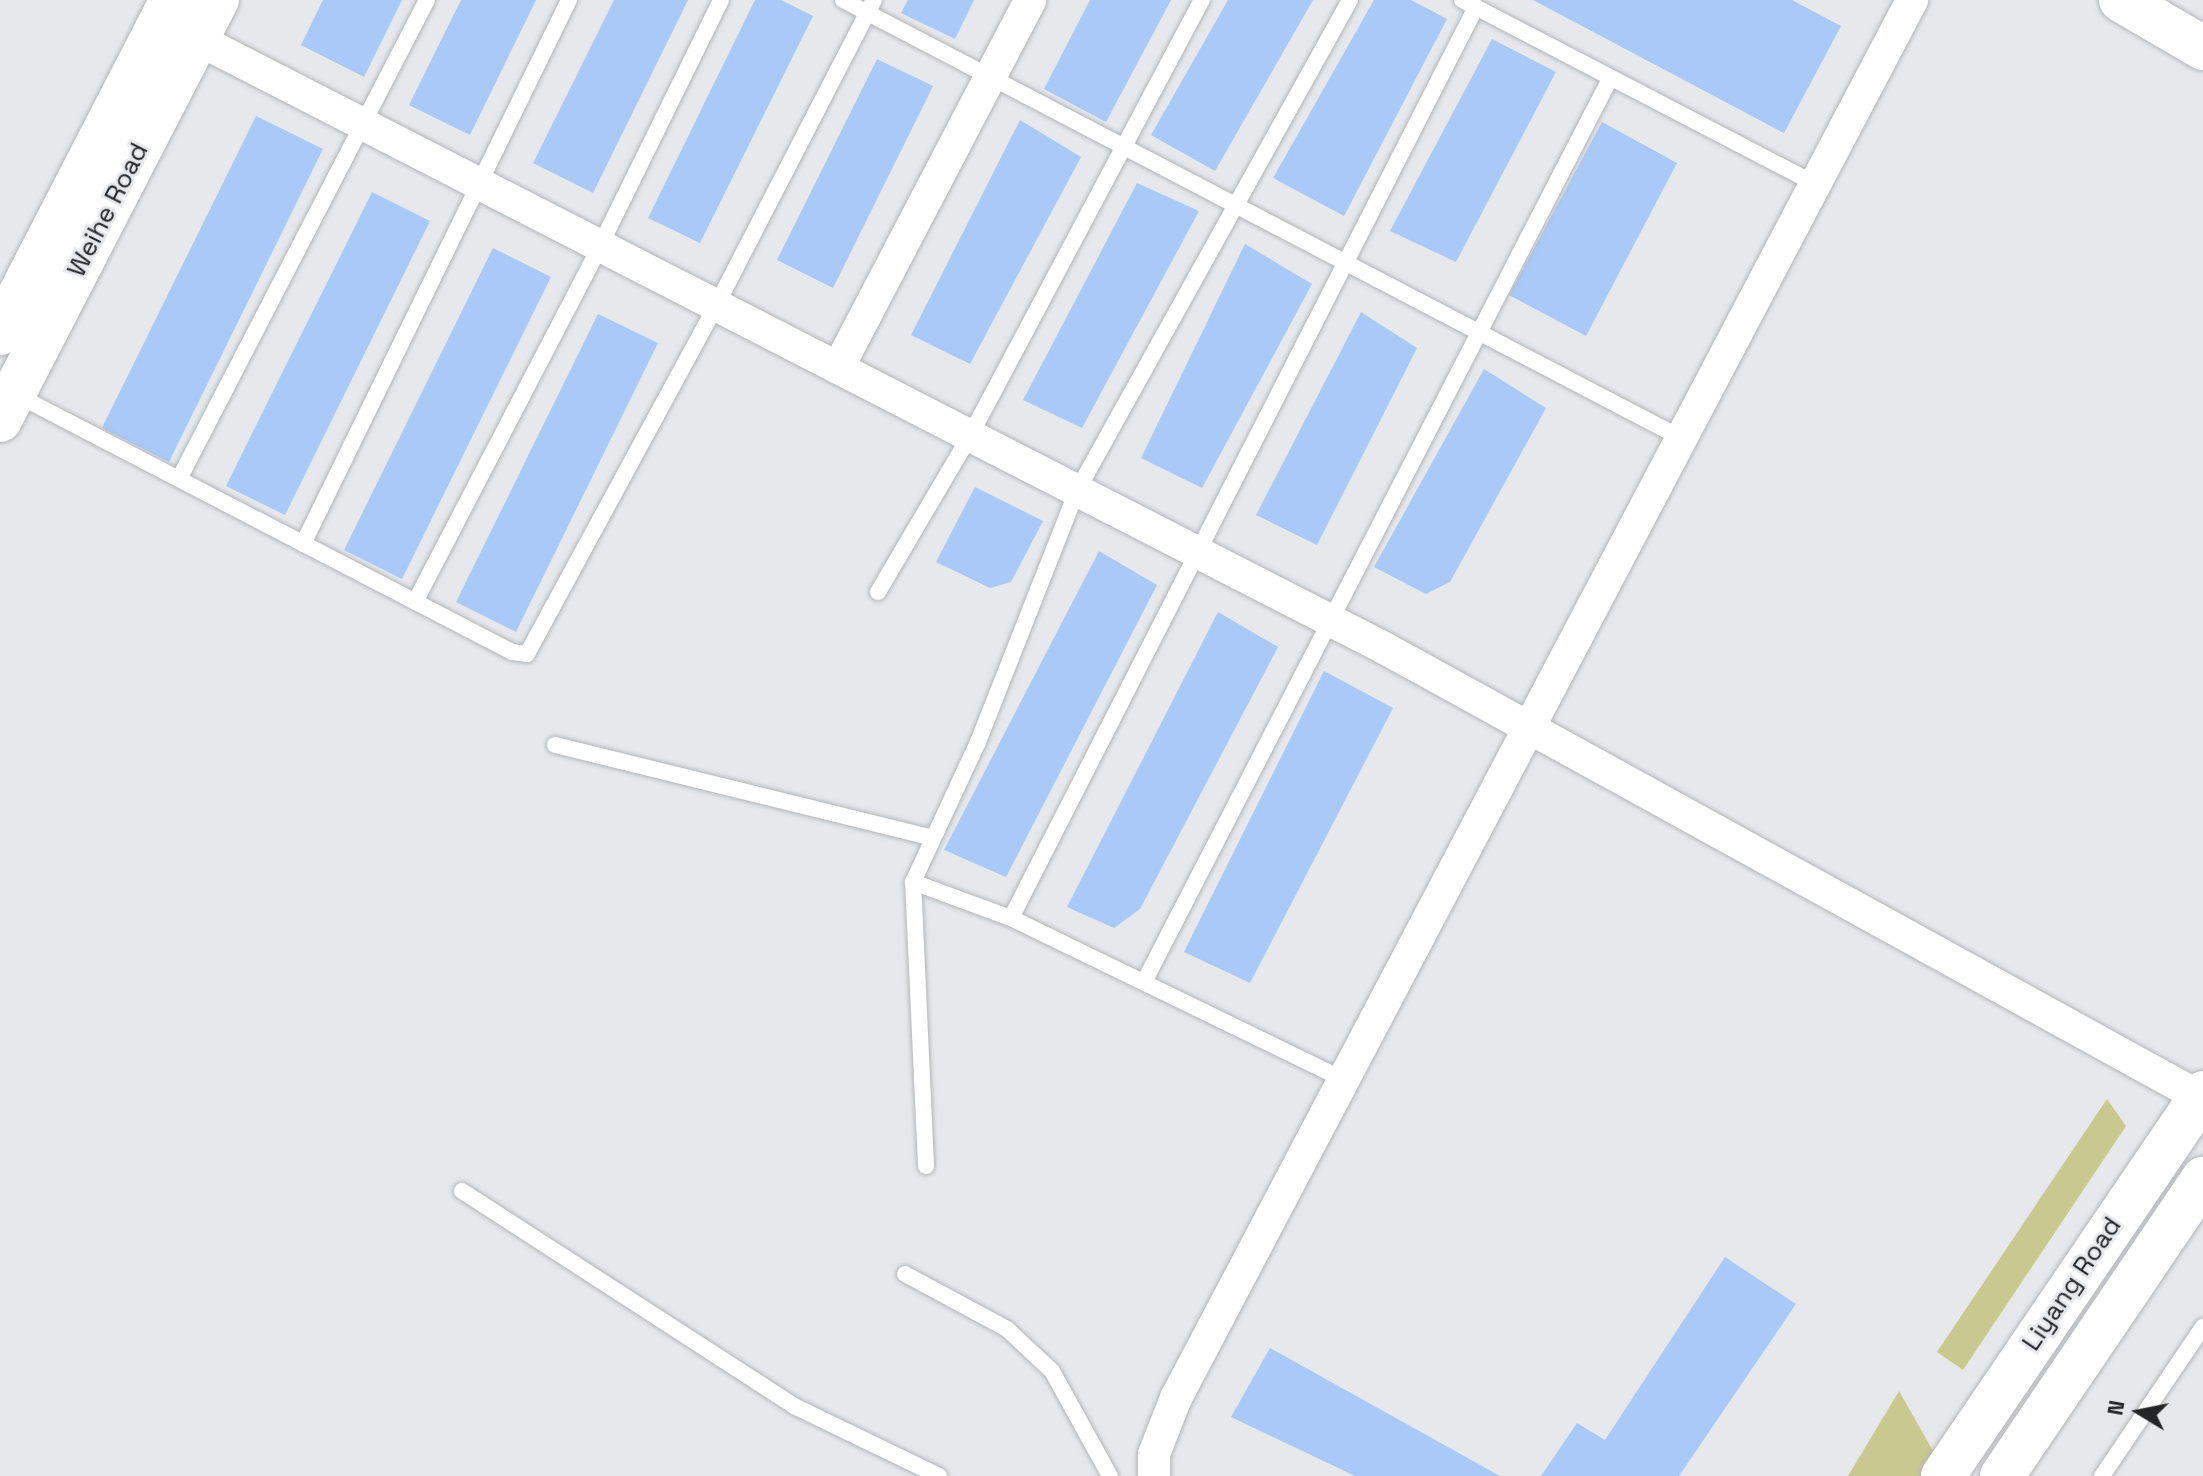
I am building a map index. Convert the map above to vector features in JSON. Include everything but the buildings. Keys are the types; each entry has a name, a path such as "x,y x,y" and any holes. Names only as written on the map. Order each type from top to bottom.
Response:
{"main road":[{"name":"Weihe Road","path":"0,333 172,0"},
{"name":"Weihe Road","path":"7,407 217,0"},
{"path":"2121,0 2203,48"},
{"name":"Liyang Road","path":"1943,1476 2202,1095"},
{"name":"Liyang Road","path":"2002,1476 2203,1179"}],"street":[{"path":"838,368 1030,0"},
{"path":"1150,1469 1176,1398 1912,0"},
{"path":"197,39 1329,620 2202,1095"}],"lane":[{"path":"179,479 427,0"},
{"path":"303,544 569,0"},
{"path":"415,602 600,246 721,0"},
{"path":"843,0 870,6 990,77 1681,438"},
{"path":"878,592 970,436 1202,0"},
{"path":"926,1166 913,882 978,742 1077,491 1350,0"},
{"path":"1011,918 1347,263 1469,4 1815,184"},
{"path":"7,407 179,479 512,652 527,654 716,306 870,6"},
{"path":"1144,982 1611,77"},
{"path":"555,745 933,838"},
{"path":"913,882 1011,918 1344,1080"},
{"path":"462,1191 794,1406 939,1476"},
{"path":"905,1274 1007,1329 1052,1371 1110,1476"},
{"path":"2102,1476 2203,1327"}],"green space":[{"path":"2107,1099 2126,1126 1963,1370 1937,1352"},
{"path":"1899,1391 1937,1458 1927,1476 1848,1476"}]}
